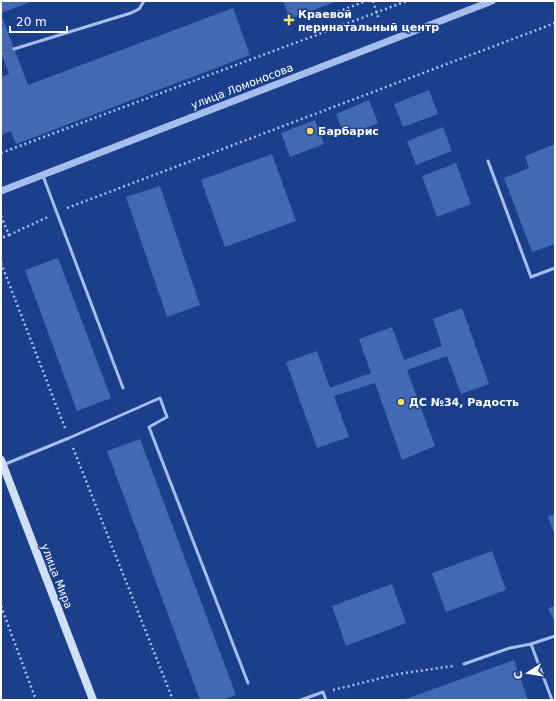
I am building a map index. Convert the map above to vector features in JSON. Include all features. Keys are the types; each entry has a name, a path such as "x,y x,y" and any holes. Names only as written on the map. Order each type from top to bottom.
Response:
{"main road":[{"name":"улица Мира","path":"2,462 93,700"}],"street":[{"name":"улица Ломоносова","path":"1,191 492,1"}],"lane":[{"path":"14,49 131,13 140,9 144,1"},
{"path":"488,161 531,277 555,268"},
{"path":"43,175 122,388"},
{"path":"2,462 69,438 160,398 168,417 149,427 248,683"},
{"path":"464,664 510,648 531,644 555,636"},
{"path":"531,644 552,700"},
{"path":"301,700 323,692 326,700"}],"path":[{"path":"324,17 366,1"},
{"path":"373,1 379,20"},
{"path":"1,153 407,1"},
{"path":"1,238 57,212 555,23"},
{"path":"1,216 9,235"},
{"path":"1,263 173,700"},
{"path":"1,606 36,700"},
{"path":"323,692 398,674 464,664"}],"building":[{"path":"1,1 33,1 1,13"},
{"path":"283,1 337,1 290,19"},
{"path":"233,8 250,55 16,144 11,131 1,135 1,77 9,74 1,53 1,14 28,85"},
{"path":"429,90 438,114 403,127 394,104"},
{"path":"369,100 378,123 345,137 336,114"},
{"path":"315,120 324,144 290,157 281,133"},
{"path":"443,127 452,151 416,165 407,141"},
{"path":"555,144 555,244 532,252 504,178 529,168 525,156"},
{"path":"272,154 296,221 225,247 201,180"},
{"path":"456,163 471,204 437,217 422,176"},
{"path":"160,186 200,305 167,317 126,197"},
{"path":"58,258 111,398 77,411 25,270"},
{"path":"462,308 489,384 461,394 447,356 407,370 435,446 402,460 375,383 334,396 349,437 317,448 286,362 317,351 330,388 371,373 359,339 392,327 404,360 442,346 433,319"},
{"path":"140,439 236,695 222,700 200,700 107,451"},
{"path":"555,514 555,537 548,516"},
{"path":"492,551 506,590 446,612 432,573"},
{"path":"392,584 406,623 346,646 332,606"},
{"path":"555,605 555,622 548,609"},
{"path":"514,660 528,700 403,700"}],"place":[{"name":"Краевой перинатальный центр","path":"289,20"},
{"name":"Барбарис","path":"310,131"},
{"name":"ДС №34, Радость","path":"401,402"}]}
